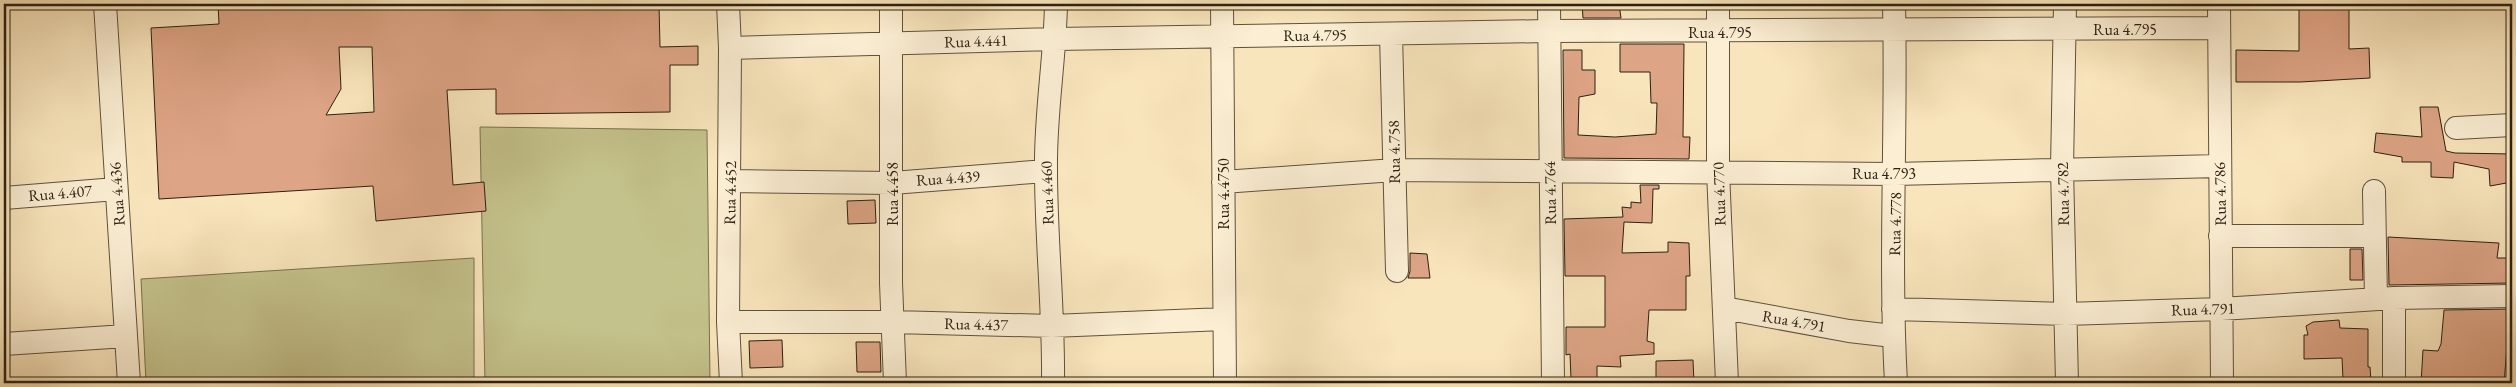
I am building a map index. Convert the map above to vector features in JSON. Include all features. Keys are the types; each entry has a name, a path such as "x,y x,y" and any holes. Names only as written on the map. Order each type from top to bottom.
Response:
{"street":[{"name":"Rua 4.436","path":"105,4 130,383"},
{"name":"Rua 4.452","path":"728,4 731,180 728,322 731,383"},
{"name":"Rua 4.458","path":"891,4 894,383"},
{"name":"Rua 4.460","path":"1053,383 1046,171 1047,105 1056,39 1056,4"},
{"name":"Rua 4.4750","path":"1222,4 1225,383"},
{"name":"Rua 4.764","path":"1549,4 1553,383"},
{"name":"Rua 4.770","path":"1718,4 1718,171 1727,383"},
{"name":"Rua 4.778","path":"1894,4 1896,174 1893,336 1896,383"},
{"name":"Rua 4.782","path":"2065,4 2062,168 2068,383"},
{"name":"Rua 4.786","path":"2219,4 2222,383"},
{"name":"Rua 4.795","path":"1222,37 1548,31 1718,32 2219,28"},
{"name":"Rua 4.758","path":"1391,34 1397,270"},
{"name":"Rua 4.441","path":"730,48 1056,39 1222,37"},
{"path":"2456,128 2512,125"},
{"name":"Rua 4.793","path":"1223,182 1395,170 1718,171 1896,174 2062,168 2219,166"},
{"name":"Rua 4.439","path":"731,180 892,183 1046,171"},
{"name":"Rua 4.407","path":"4,198 116,189"},
{"path":"2374,191 2394,383"},
{"path":"2220,236 2368,236"},
{"name":"Rua 4.791","path":"1893,309 2066,314 2221,309 2385,299 2512,296"},
{"name":"Rua 4.791","path":"1724,308 1849,331 1893,336"},
{"name":"Rua 4.437","path":"728,322 893,322 1052,326 1224,319"},
{"path":"4,344 126,336"}],"shaded area":[{"path":"480,127 707,130 710,383 485,383"},
{"path":"474,258 474,383 146,383 141,279"}],"building":[{"path":"218,4 659,4 660,47 698,46 698,65 670,65 670,112 496,114 496,89 447,90 453,185 484,182 486,211 376,221 373,186 159,199 151,28 219,24","holes":["339,47 372,47 374,112 326,115 341,89"]},
{"path":"1582,4 1619,4 1621,18 1583,18"},
{"path":"2299,4 2349,4 2349,49 2369,48 2370,78 2300,82 2236,82 2236,50 2299,51"},
{"path":"1620,44 1684,44 1683,137 1690,137 1689,159 1564,158 1563,50 1582,50 1582,70 1595,70 1595,94 1579,97 1578,135 1615,137 1656,134 1657,103 1651,103 1650,72 1620,72"},
{"path":"2420,107 2438,107 2446,151 2455,153 2512,154 2512,182 2490,186 2489,169 2454,162 2453,178 2431,177 2431,162 2402,162 2402,157 2374,152 2376,133 2422,137"},
{"path":"1640,185 1659,185 1659,189 1653,189 1652,223 1624,222 1622,253 1668,252 1668,242 1689,243 1690,276 1686,276 1686,310 1649,310 1647,341 1654,343 1654,354 1620,356 1621,367 1597,366 1597,378 1571,379 1570,354 1566,355 1566,327 1605,327 1605,276 1565,276 1564,219 1623,217 1622,207 1631,208 1631,202 1641,203"},
{"path":"875,200 876,223 848,224 847,201"},
{"path":"2388,237 2499,243 2497,258 2512,258 2512,283 2389,285"},
{"path":"2350,249 2362,249 2363,280 2350,280"},
{"path":"1410,253 1427,254 1430,278 1408,278"},
{"path":"2512,309 2512,346 2507,347 2504,383 2421,383 2423,350 2438,351 2441,344 2444,310"},
{"path":"2339,320 2340,328 2368,329 2368,367 2370,367 2371,381 2343,379 2342,358 2304,359 2304,335 2308,335 2306,326 2313,322"},
{"path":"782,340 783,367 750,368 749,341"},
{"path":"856,342 880,342 881,372 857,372"},
{"path":"1693,360 1694,383 1656,383 1656,361"}]}
